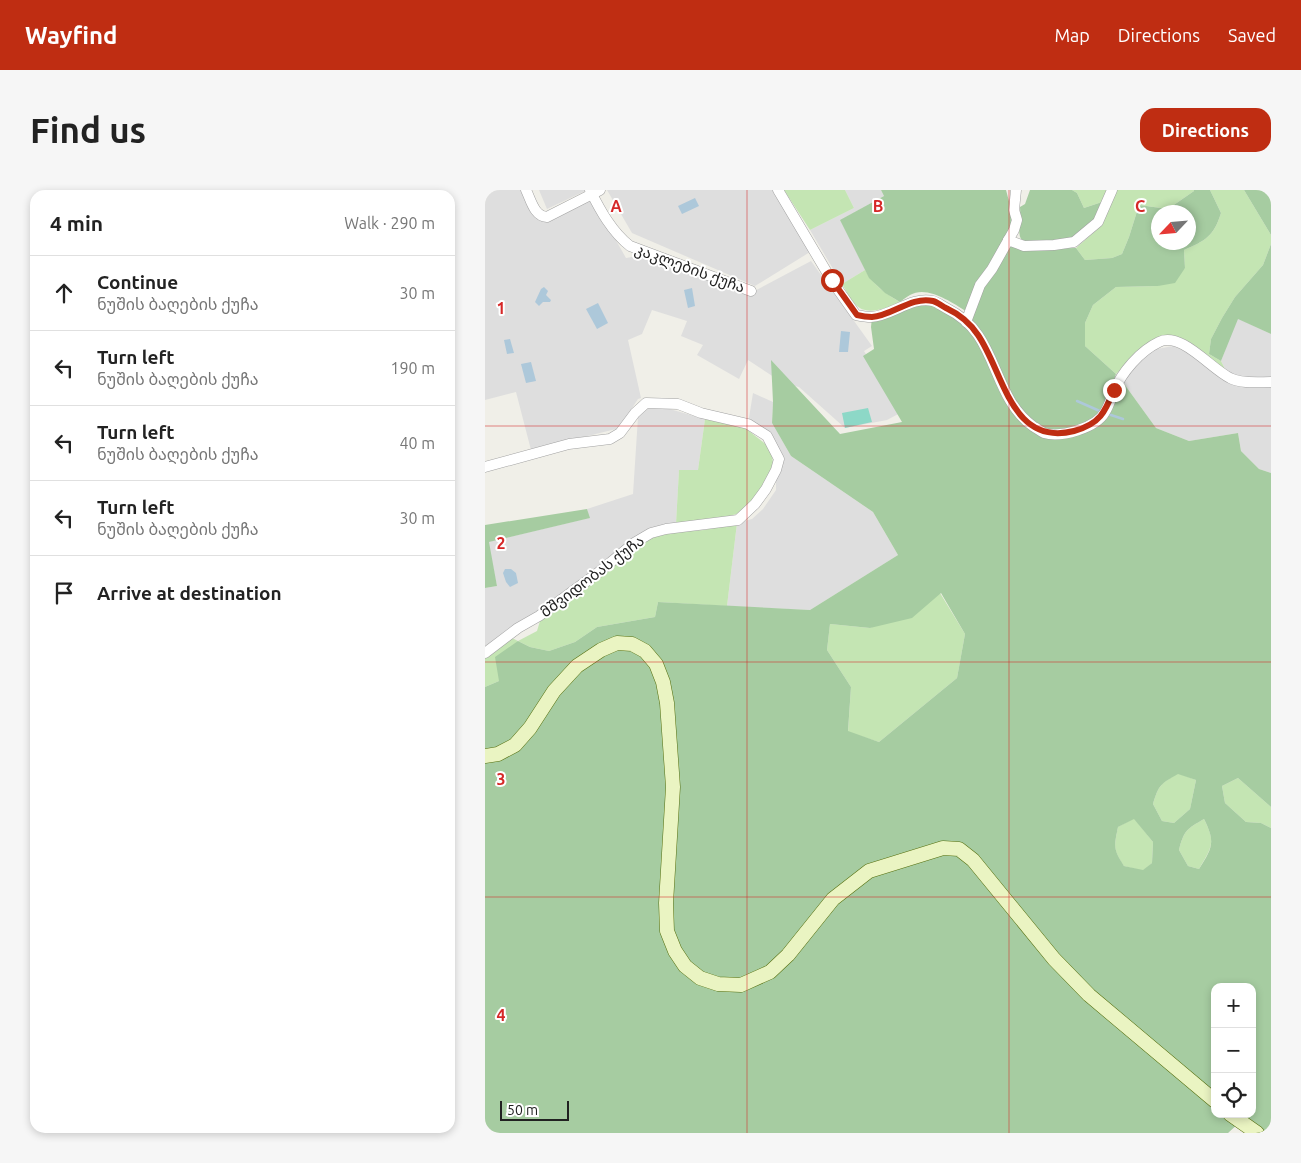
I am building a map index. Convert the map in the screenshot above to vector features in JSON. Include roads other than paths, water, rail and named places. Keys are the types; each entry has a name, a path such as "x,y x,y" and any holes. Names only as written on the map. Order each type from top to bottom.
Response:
{"main road":[{"path":"485,756 498,754 515,745 530,728 554,690 577,666 601,650 617,643 632,644 645,651 656,664 663,682 667,704 673,787 666,903 667,931 675,951 685,966 701,978 718,984 741,985 770,972 788,955 833,899 869,871 943,848 959,849 973,860 1054,959 1083,989 1211,1098"},
{"path":"1236,1118 1257,1133"}],"street":[{"name":"კაკლების ქუჩა","path":"526,190 536,212 547,217 594,191 613,229 630,246 751,291"},
{"path":"778,190 832,280 857,315 872,317 914,302 933,301 953,311 967,322 977,334 989,354 1011,403 1026,421 1043,433 1063,434 1095,423 1105,413 1122,375 1144,352 1166,339 1174,340 1192,350 1231,379 1271,382"},
{"path":"967,322 980,285 1015,230 1017,220 1014,210 1016,190"},
{"path":"1008,240 1024,246 1074,242 1098,222 1112,190"},
{"name":"მშვიდობას ქუჩა","path":"485,467 569,444 610,439 620,433 635,413 646,403 678,404 701,413 748,424 767,436 779,459 776,470 755,504 738,520 666,529 651,533 634,543 599,572 485,653"}],"waterway":[{"path":"1077,401 1102,412"},
{"path":"1108,414 1123,419"}]}
